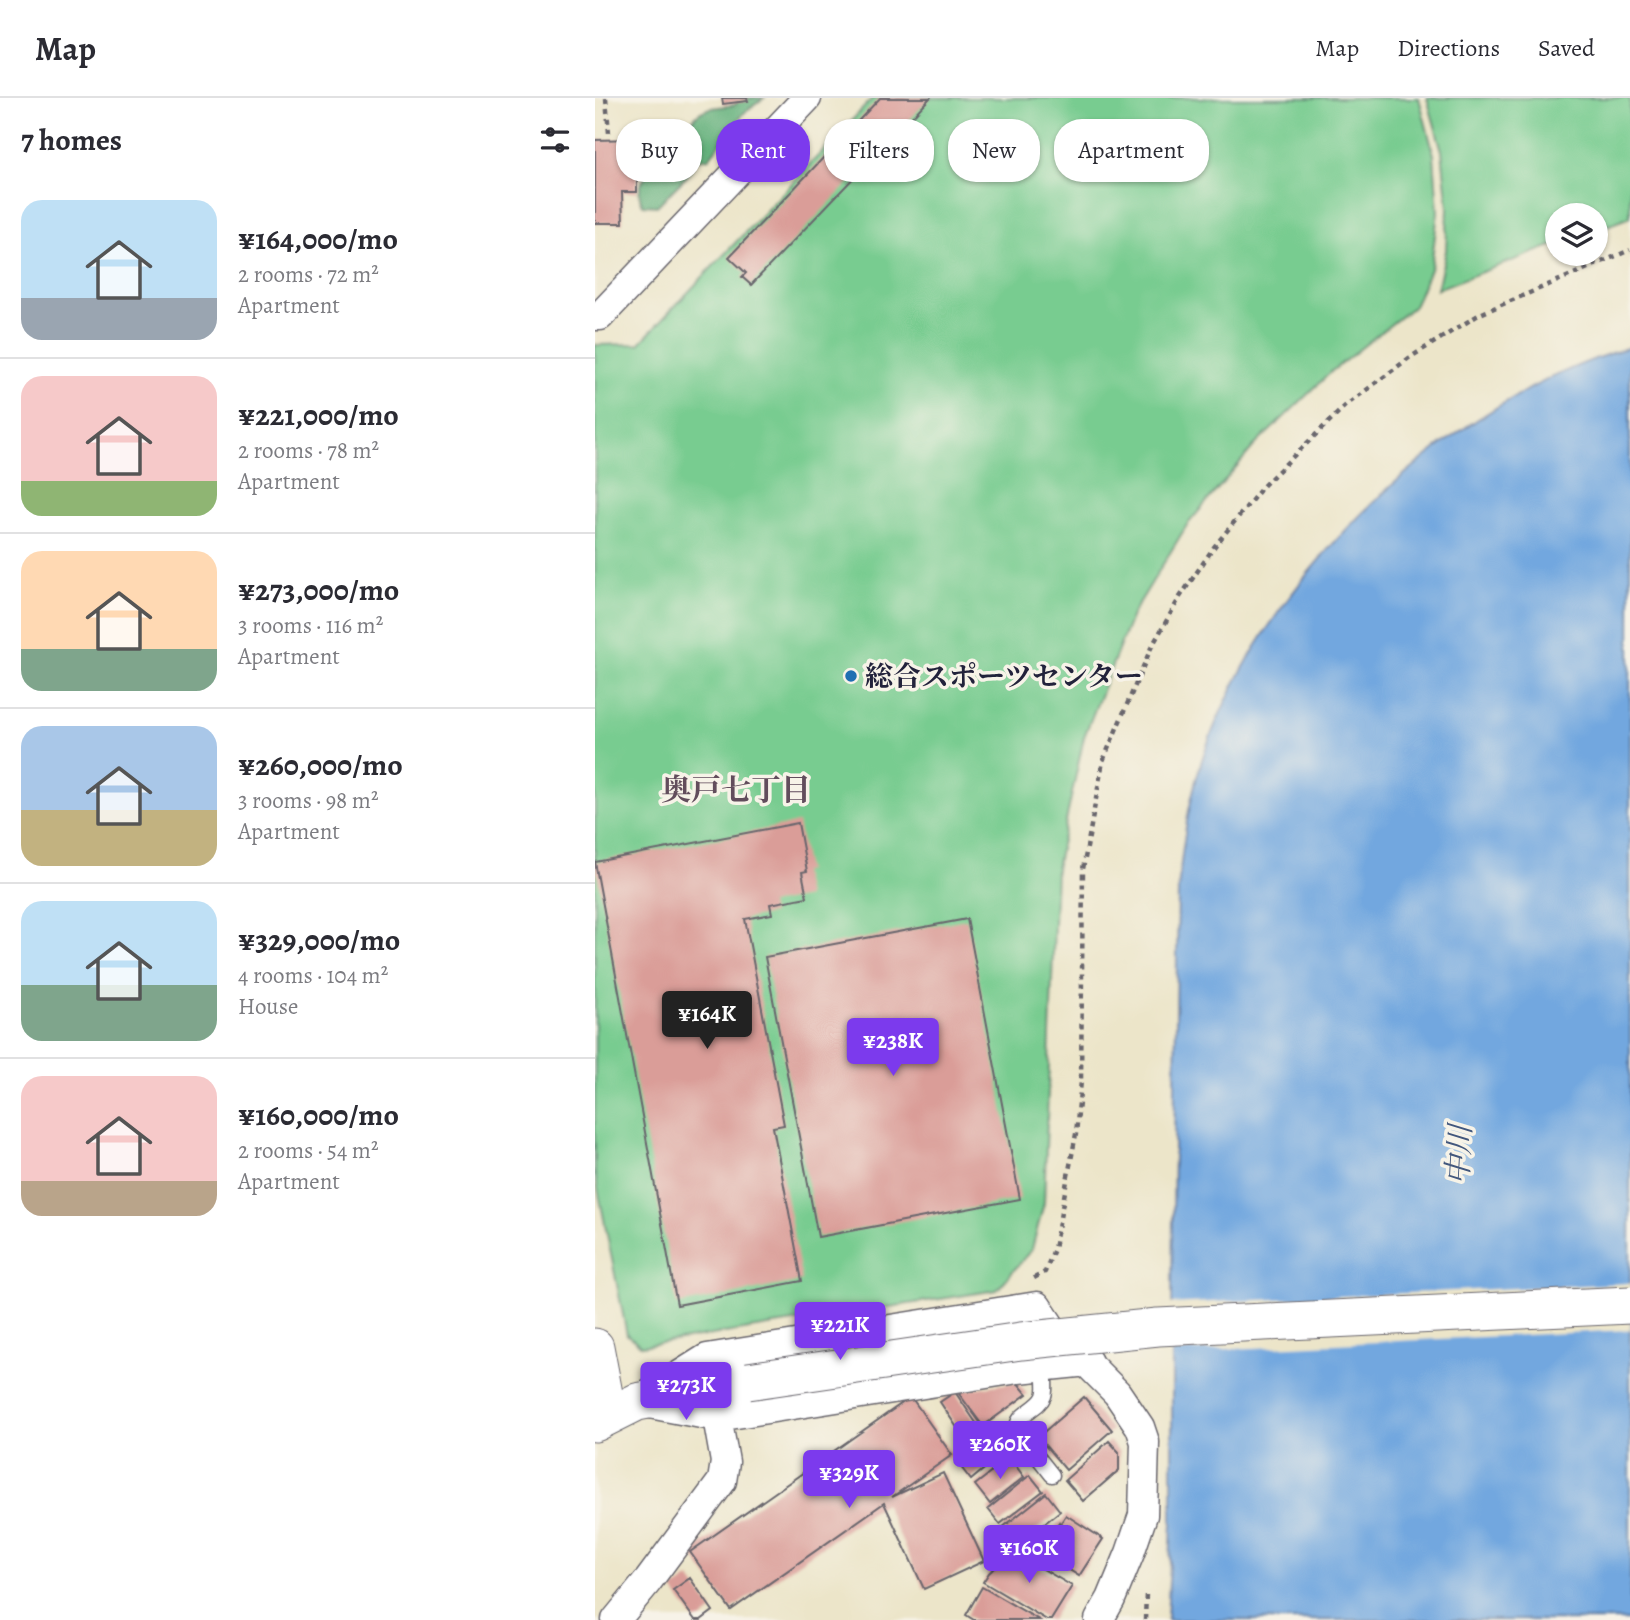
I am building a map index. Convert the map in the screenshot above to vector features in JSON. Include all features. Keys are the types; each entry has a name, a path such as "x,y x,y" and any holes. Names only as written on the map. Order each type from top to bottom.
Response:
{"street":[{"path":"595,316 600,316 807,98"},
{"path":"613,1414 748,1381 1021,1341 1158,1327 1630,1305"},
{"path":"613,1414 707,1358 1037,1307 1051,1327 1117,1393 1140,1427 1145,1442 1143,1515 1130,1553 1099,1620"},
{"path":"595,1347 613,1414"},
{"path":"613,1414 717,1417 1044,1366 1088,1362"},
{"path":"616,1620 722,1481 725,1462 717,1417"}],"lane":[{"path":"1044,1366 1045,1394 1018,1420 1016,1427 1052,1475"}],"path":[{"path":"606,98 609,134"},
{"path":"1033,1278 1045,1272 1054,1249 1076,1133 1081,1081 1083,869 1103,761 1151,648 1180,597 1214,547 1264,485 1345,406 1409,358 1480,314 1630,250"}],"green space":[{"path":"741,98 764,98 739,119 716,119 716,149 709,158 702,159 702,119 693,119 702,111 711,108 735,105"},
{"name":"総合スポーツセンター","path":"873,98 1419,98 1434,155 1438,212 1431,267 1414,306 1332,371 1254,446 1187,525 1132,615 1084,737 1056,868 1044,1203 1032,1249 997,1290 642,1346 627,1335 595,1174 595,345 639,344 793,182 810,182 810,164 824,150 824,182 934,182 934,119 853,119"},
{"path":"1427,98 1630,98 1630,217 1608,225 1608,203 1545,203 1545,248 1437,289 1446,251 1448,208 1442,151"},
{"path":"643,182 681,182 657,206 643,205"}],"water":[{"name":"中川","path":"1630,347 1630,1620 1167,1620 1172,1522 1172,1280 1178,890 1188,814 1209,740 1239,675 1278,613 1325,553 1377,498 1436,449 1498,407 1563,372"}],"pier":[{"path":"1630,1283 1630,1330 1168,1352 1168,1304"}],"building":[{"path":"722,98 747,98 748,101 723,104"},
{"path":"880,98 930,98 910,119 860,119"},
{"path":"595,140 616,140 616,182 637,182 637,192 622,192 623,223 595,223"},
{"path":"824,157 824,182 850,182 751,285 742,277 746,273 729,257 800,182 810,182 810,172"},
{"path":"798,823 807,871 802,872 807,897 770,904 772,914 745,919 784,1125 773,1127 802,1281 677,1305 595,862"},
{"path":"967,919 1020,1199 818,1237 765,957"},
{"path":"1017,1382 1027,1394 983,1426 957,1391"},
{"path":"955,1392 981,1430 966,1441 940,1402"},
{"path":"911,1397 952,1455 892,1497 943,1473 984,1561 924,1589 884,1503 731,1610 690,1552"},
{"path":"1084,1397 1112,1430 1066,1470 1038,1437"},
{"path":"997,1435 1008,1449 971,1480 957,1462 986,1437 989,1441"},
{"path":"1109,1441 1119,1452 1119,1470 1083,1501 1065,1480"},
{"path":"1010,1458 1024,1477 990,1504 975,1485"},
{"path":"1030,1475 1043,1491 1000,1524 988,1509"},
{"path":"1046,1493 1060,1511 1016,1546 1002,1528"},
{"path":"1066,1515 1103,1539 1079,1576 1040,1551"},
{"path":"1012,1551 1072,1586 1051,1620 983,1582"},
{"path":"690,1578 713,1611 701,1620 695,1620 673,1590"},
{"path":"982,1587 1039,1620 974,1620 966,1615"}],"place":[{"name":"総合スポーツセンター","path":"851,676"}],"district":[{"name":"奥戸七丁目","path":"736,790"}]}
